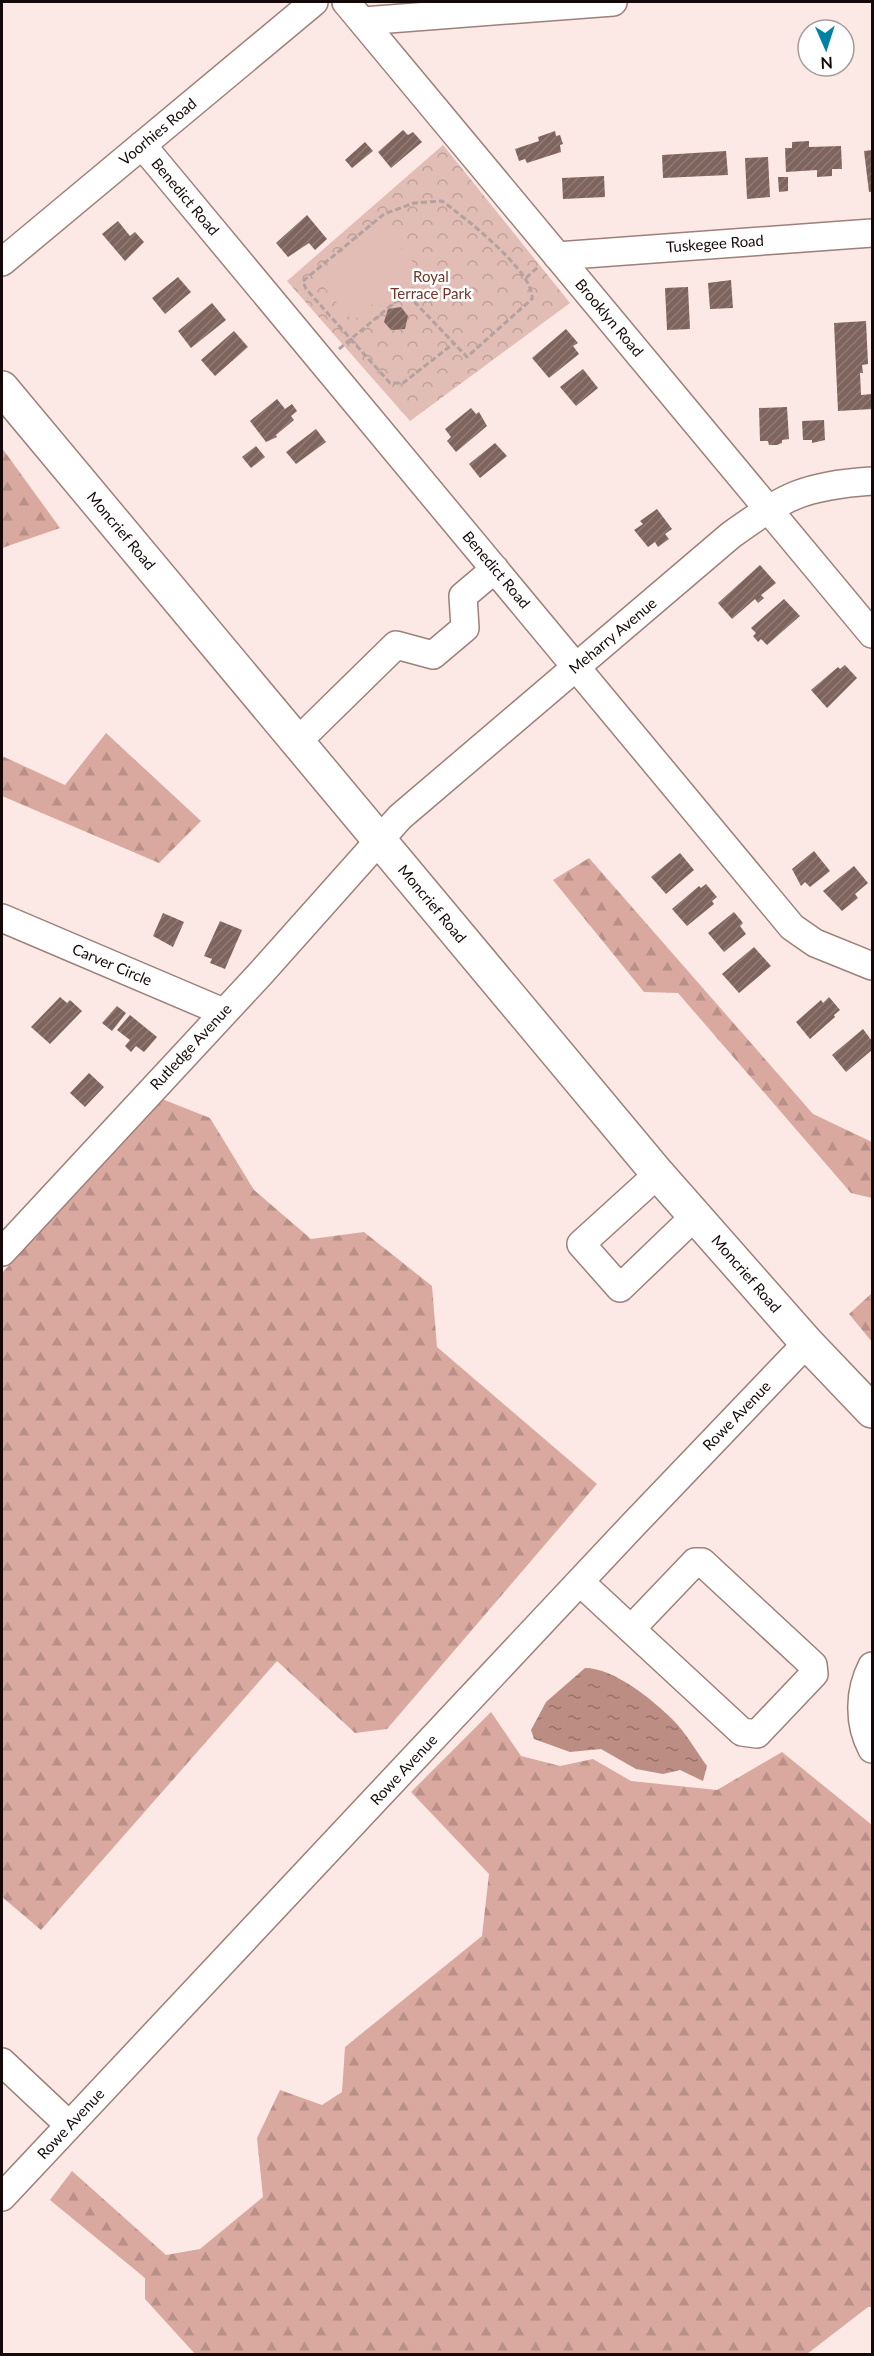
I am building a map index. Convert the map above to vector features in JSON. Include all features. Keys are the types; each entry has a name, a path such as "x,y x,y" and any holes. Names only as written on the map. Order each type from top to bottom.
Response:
{"main road":[{"name":"Moncrief Road","path":"2,388 658,1174 807,1343 873,1411"}],"street":[{"name":"Voorhies Road","path":"2,262 314,2"},
{"path":"354,11 613,2"},
{"name":"Brooklyn Road","path":"354,11 873,634"},
{"name":"Benedict Road","path":"142,145 578,666 792,927 814,944 873,966"},
{"name":"Tuskegee Road","path":"557,256 873,233"},
{"name":"Meharry Avenue","path":"380,841 400,817 731,535 768,508 809,488 873,481"},
{"path":"297,741 396,645 433,655 465,628 462,596 495,569"},
{"name":"Rutledge Avenue","path":"5,1241 223,1012 380,841"},
{"name":"Carver Circle","path":"2,918 223,1012"},
{"path":"658,1174 581,1244 620,1288 695,1216"},
{"name":"Rowe Avenue","path":"2,2197 807,1343"},
{"path":"580,1582 742,1732 757,1734 814,1674 813,1665 702,1562 694,1562 631,1629"},
{"path":"873,1666 863,1685 862,1708 866,1738 873,1749"},
{"path":"2,2062 69,2125"}],"path":[{"path":"335,352 350,339 406,293 467,357 532,299 533,291 526,278 482,232 442,201 414,203 384,214 303,281 306,289 350,339 390,383 403,383 453,344"}],"green space":[{"name":"Royal Terrace Park","path":"443,145 570,303 410,421 287,281"},
{"path":"379,223 417,267 353,321 316,278"},
{"path":"2,448 60,528 2,548"},
{"path":"106,733 201,821 159,863 2,796 2,756 65,785"},
{"path":"589,858 813,1114 872,1142 872,1198 851,1193 678,993 644,992 553,880"},
{"path":"162,1099 210,1118 254,1190 311,1239 364,1232 432,1286 437,1347 597,1484 387,1729 355,1733 277,1661 41,1930 2,1897 2,1273"},
{"path":"872,1293 872,1342 849,1314"},
{"path":"491,1712 521,1756 560,1766 593,1759 631,1781 717,1790 782,1752 872,1825 872,2307 868,2307 807,2354 195,2354 145,2299 145,2278 50,2200 72,2171 166,2255 200,2249 263,2197 257,2138 280,2090 322,2105 342,2092 345,2047 482,1936 489,1874 411,1792"}],"water":[{"path":"585,1668 608,1673 632,1686 673,1720 707,1766 703,1781 680,1770 663,1774 636,1769 601,1749 570,1752 534,1739 531,1730 546,1702"}],"building":[{"path":"403,130 408,135 413,132 422,142 391,168 378,152"},
{"path":"555,131 556,136 560,135 563,144 560,145 561,152 527,163 525,159 519,161 515,149 539,141 538,137"},
{"path":"809,141 809,147 841,146 842,169 832,169 832,176 817,177 817,170 786,172 785,148 792,148 792,142"},
{"path":"365,142 373,151 352,168 345,160"},
{"path":"872,150 872,192 869,192 864,151"},
{"path":"726,151 728,175 663,178 662,155"},
{"path":"768,157 770,197 747,199 745,158"},
{"path":"604,176 605,197 563,199 562,178"},
{"path":"778,177 788,177 788,191 779,192"},
{"path":"307,215 327,239 315,250 309,243 288,257 276,243"},
{"path":"118,221 130,236 135,232 144,242 125,261 102,234"},
{"path":"178,277 191,292 165,314 152,298"},
{"path":"731,280 733,308 710,309 708,283"},
{"path":"688,287 690,329 667,330 665,288"},
{"path":"212,303 226,320 191,348 178,331"},
{"path":"401,307 408,316 405,329 391,330 384,322 388,309"},
{"path":"866,321 868,364 862,365 863,373 860,373 861,395 872,394 872,409 838,411 834,323"},
{"path":"566,329 578,343 573,346 579,354 549,378 532,358"},
{"path":"234,331 248,347 215,376 201,360"},
{"path":"583,369 598,388 576,406 560,387"},
{"path":"277,399 285,409 292,404 297,411 291,416 294,420 276,435 277,437 266,442 250,421"},
{"path":"787,407 789,439 782,440 782,443 777,445 769,445 768,441 760,441 759,408"},
{"path":"471,408 476,414 479,412 487,426 456,452 447,441 451,437 445,429"},
{"path":"824,420 825,440 812,443 812,440 803,440 802,421"},
{"path":"316,429 326,442 296,464 286,452"},
{"path":"495,443 507,456 480,478 469,464"},
{"path":"256,446 265,457 251,468 242,457"},
{"path":"657,509 672,529 665,534 669,539 658,547 655,542 648,547 634,530 643,524 640,521"},
{"path":"760,565 776,583 761,595 764,598 758,603 755,599 732,619 718,603"},
{"path":"784,599 800,616 767,645 761,639 758,642 753,636 756,633 751,628"},
{"path":"845,665 857,678 827,708 811,690 838,667 840,669"},
{"path":"814,851 830,871 810,887 805,882 801,886 792,869"},
{"path":"680,853 694,870 666,894 651,877"},
{"path":"854,866 868,883 855,894 858,898 842,911 823,891"},
{"path":"706,884 717,897 712,901 714,904 687,926 672,909 699,886 701,888"},
{"path":"734,912 743,923 740,926 746,934 724,952 708,933"},
{"path":"163,913 184,922 173,947 153,936"},
{"path":"220,921 242,930 225,969 210,963 212,959 204,956"},
{"path":"754,947 771,966 739,993 722,974"},
{"path":"60,997 67,1003 70,1000 82,1011 50,1044 31,1027"},
{"path":"829,997 840,1010 810,1039 796,1022 821,1000 823,1003"},
{"path":"117,1006 126,1013 112,1031 102,1023"},
{"path":"130,1015 157,1037 144,1052 136,1046 131,1052 125,1046 130,1040 117,1030"},
{"path":"863,1029 872,1041 872,1050 846,1072 832,1055"},
{"path":"89,1073 104,1087 85,1107 70,1093"}]}
